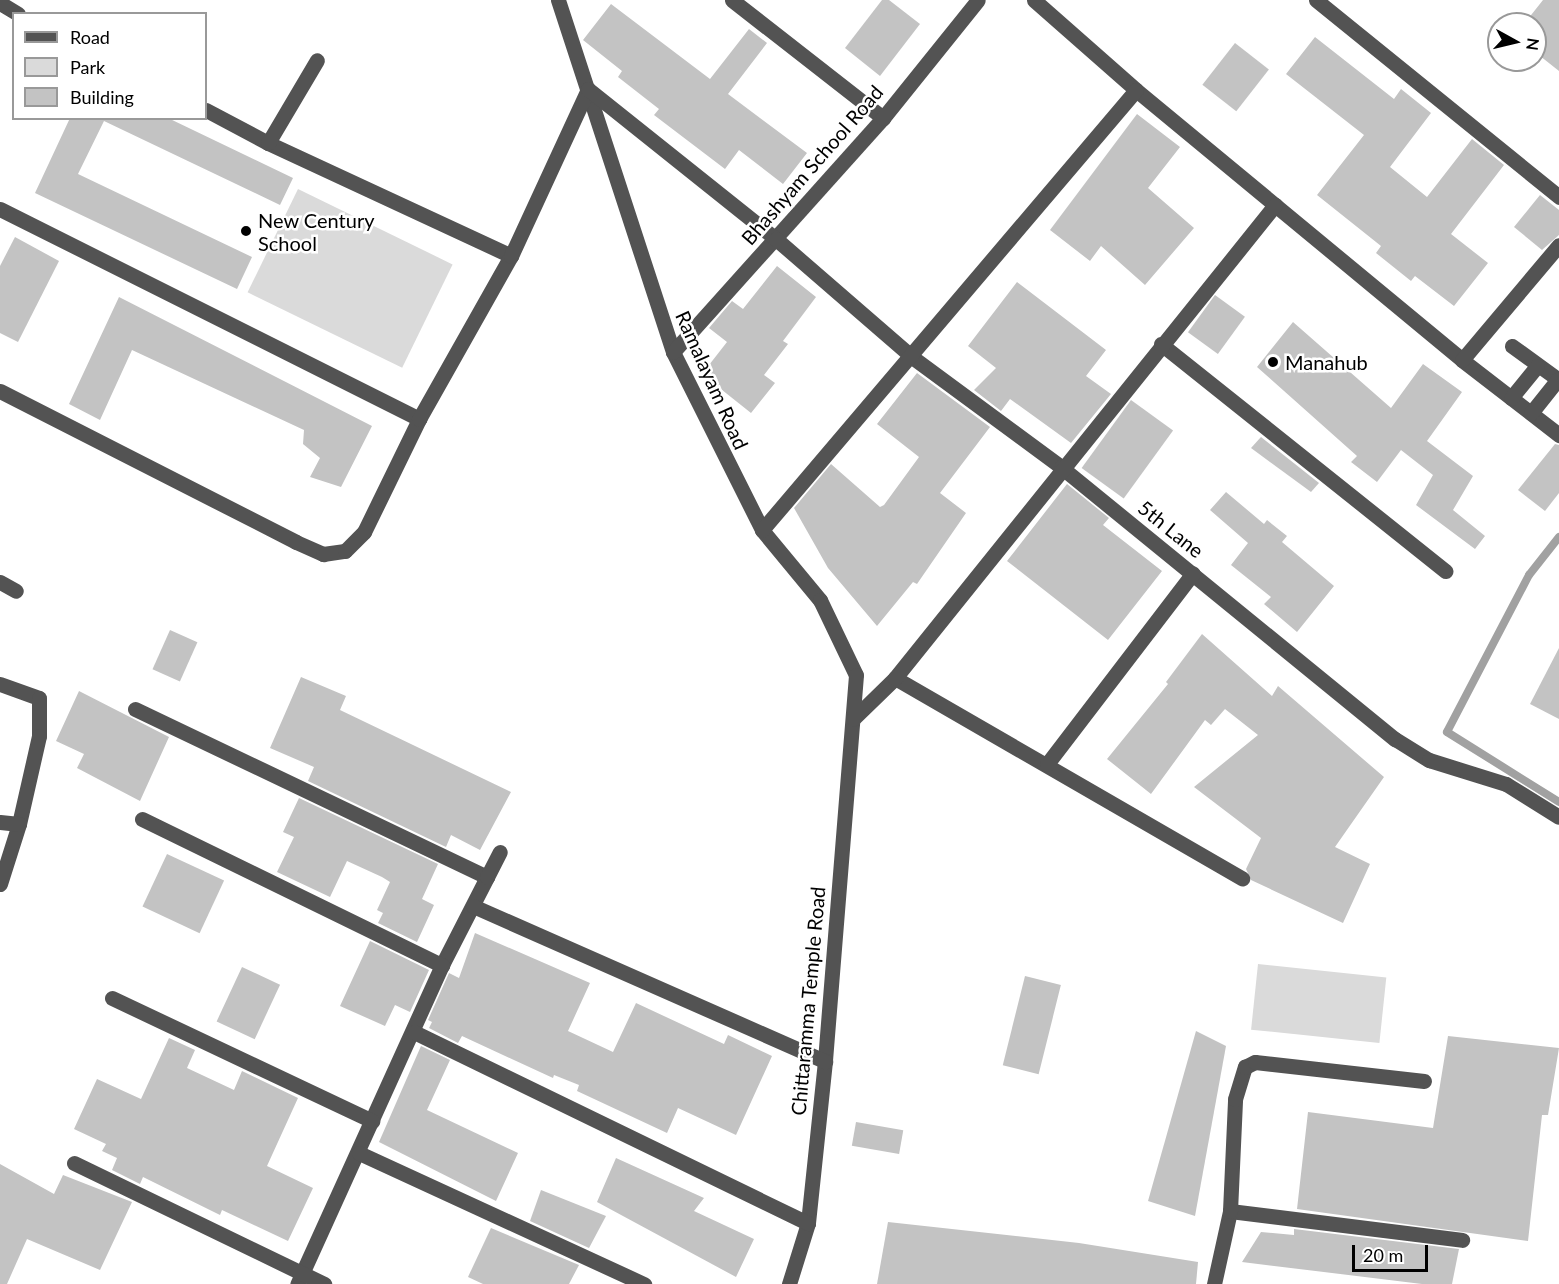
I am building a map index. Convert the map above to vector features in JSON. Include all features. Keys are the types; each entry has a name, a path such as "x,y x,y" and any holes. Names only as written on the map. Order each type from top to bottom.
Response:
{"street":[{"name":"Ramalayam Road","path":"558,0 673,352 762,530 820,600 856,675 853,719"},
{"path":"732,0 883,118"},
{"name":"Bhashyam School Road","path":"673,352 883,118 978,0"},
{"path":"1034,0 1136,90 1462,360 1559,435"},
{"path":"1317,0 1559,197"},
{"path":"0,3 15,12"},
{"path":"268,143 316,60"},
{"name":"5th Lane","path":"588,89 776,239 912,357 1061,467 1395,739 1429,760 1506,784 1559,817"},
{"path":"0,391 212,502 323,554 345,551 364,532 418,419 511,256 588,89"},
{"path":"762,530 912,357 1136,90"},
{"path":"207,111 268,143 511,256"},
{"path":"853,719 896,678 1061,467 1275,205"},
{"path":"0,209 418,419"},
{"path":"1462,360 1559,245"},
{"path":"1161,344 1445,571"},
{"path":"1512,346 1558,380 1531,413"},
{"path":"1511,398 1537,366"},
{"path":"1047,764 1193,573"},
{"path":"0,582 16,591"},
{"path":"896,678 1242,878"},
{"path":"0,684 39,698 39,736 20,824 0,884"},
{"path":"135,709 487,877"},
{"name":"Chittaramma Temple Road","path":"789,1284 808,1223 825,1061 853,719"},
{"path":"142,819 442,965"},
{"path":"0,822 20,824"},
{"path":"299,1279 414,1032 442,965 500,852"},
{"path":"473,906 825,1061"},
{"path":"112,998 372,1121"},
{"path":"414,1032 808,1223"},
{"path":"1214,1284 1230,1211 1235,1099 1245,1067 1255,1062 1424,1081"},
{"path":"359,1152 644,1284"},
{"path":"74,1163 299,1279 324,1284"},
{"path":"1230,1211 1462,1240"}],"green space":[{"path":"298,189 453,264 402,368 248,292"},
{"path":"1258,964 1386,977 1379,1043 1251,1030"}],"building":[{"path":"882,0 889,0 920,24 880,76 845,48"},
{"path":"1543,0 1559,0 1559,71 1547,62 1547,12 1534,12"},
{"path":"611,4 710,79 749,29 767,43 728,94 807,153 783,184 739,150 725,169 654,115 659,109 618,77 622,71 583,40"},
{"path":"1315,37 1394,99 1401,89 1431,113 1390,167 1427,197 1472,139 1504,165 1451,234 1488,263 1454,306 1415,276 1411,281 1376,253 1381,246 1317,195 1364,135 1286,74"},
{"path":"1235,43 1269,69 1236,111 1202,85"},
{"path":"1137,114 1180,147 1148,188 1194,228 1145,285 1101,246 1090,261 1050,230"},
{"path":"69,120 172,120 293,178 280,205 104,121 78,174 252,257 237,289 35,193"},
{"path":"1540,195 1559,210 1559,235 1542,250 1514,227"},
{"path":"15,237 59,261 18,342 0,333 0,266"},
{"path":"777,266 816,297 783,341 788,344 764,375 775,383 751,413 702,374 727,342 709,328 732,301 743,309"},
{"path":"1017,282 1106,350 1086,376 1111,394 1071,443 1010,399 1001,411 974,390 996,368 968,346"},
{"path":"1215,295 1245,317 1218,354 1188,332"},
{"path":"119,297 372,426 341,487 310,477 320,458 303,444 304,430 132,350 100,420 69,404"},
{"path":"1293,322 1391,408 1423,364 1462,392 1427,441 1473,476 1453,510 1485,536 1475,549 1416,505 1433,475 1401,450 1377,482 1351,462 1357,456 1257,367"},
{"path":"917,373 990,427 940,493 966,513 917,584 913,582 877,626 828,568 794,508 831,464 880,507 884,505 919,457 877,424"},
{"path":"1131,400 1173,431 1124,499 1082,468"},
{"path":"1261,437 1319,483 1311,492 1251,448"},
{"path":"1555,444 1559,445 1559,493 1545,511 1518,490"},
{"path":"1067,484 1109,518 1103,525 1162,571 1108,640 1007,561"},
{"path":"1226,492 1264,524 1267,520 1287,536 1282,542 1334,586 1297,632 1264,604 1271,597 1231,565 1248,543 1210,510"},
{"path":"170,630 197,642 180,681 153,669"},
{"path":"1202,634 1272,696 1278,686 1384,777 1335,847 1370,864 1343,923 1251,880 1246,869 1261,838 1194,787 1258,735 1225,709 1211,725 1205,720 1151,794 1107,759 1168,684 1166,682"},
{"path":"1559,648 1559,719 1530,704"},
{"path":"301,677 346,696 340,710 511,792 480,850 451,835 446,847 308,781 314,767 270,748"},
{"path":"79,691 169,737 140,801 77,768 84,754 56,741"},
{"path":"299,798 438,864 422,899 434,905 417,942 378,923 383,913 377,910 390,882 382,877 347,861 330,897 277,872 294,837 283,832"},
{"path":"167,854 224,881 200,933 142,907"},
{"path":"475,933 590,983 568,1031 613,1052 636,1003 724,1044 728,1035 772,1056 736,1135 678,1108 667,1133 577,1091 579,1085 554,1075 553,1078 462,1036 458,1043 429,1028 432,1022 428,1020 449,973 459,978"},
{"path":"370,941 429,970 410,1012 395,1005 385,1026 340,1006"},
{"path":"242,967 280,985 255,1039 217,1021"},
{"path":"1025,976 1061,985 1039,1074 1003,1065"},
{"path":"1196,1031 1226,1046 1195,1216 1148,1201"},
{"path":"1448,1036 1559,1048 1548,1115 1542,1115 1528,1241 1297,1209 1308,1112 1433,1128"},
{"path":"169,1038 195,1050 187,1068 234,1090 242,1071 298,1098 267,1166 313,1188 288,1241 222,1210 220,1215 143,1177 140,1184 112,1170 117,1158 102,1151 106,1144 74,1129 97,1079 141,1099"},
{"path":"421,1046 450,1060 427,1110 518,1153 496,1201 379,1142"},
{"path":"856,1122 903,1130 899,1154 852,1146"},
{"path":"616,1158 704,1198 694,1211 754,1239 736,1277 597,1202"},
{"path":"0,1164 54,1194 63,1175 132,1202 100,1270 27,1239 7,1284 0,1284"},
{"path":"541,1190 606,1216 589,1248 530,1221"},
{"path":"888,1222 1079,1243 1198,1262 1196,1284 877,1284"},
{"path":"491,1228 579,1265 569,1284 483,1284 468,1277"},
{"path":"1294,1229 1459,1249 1452,1284 1422,1284 1242,1262 1261,1232 1294,1235"}],"waterway":[{"path":"1559,537 1529,575 1447,732 1559,802"}],"place":[{"name":"New Century School","path":"246,231"},
{"name":"Manahub","path":"1273,362"}]}
